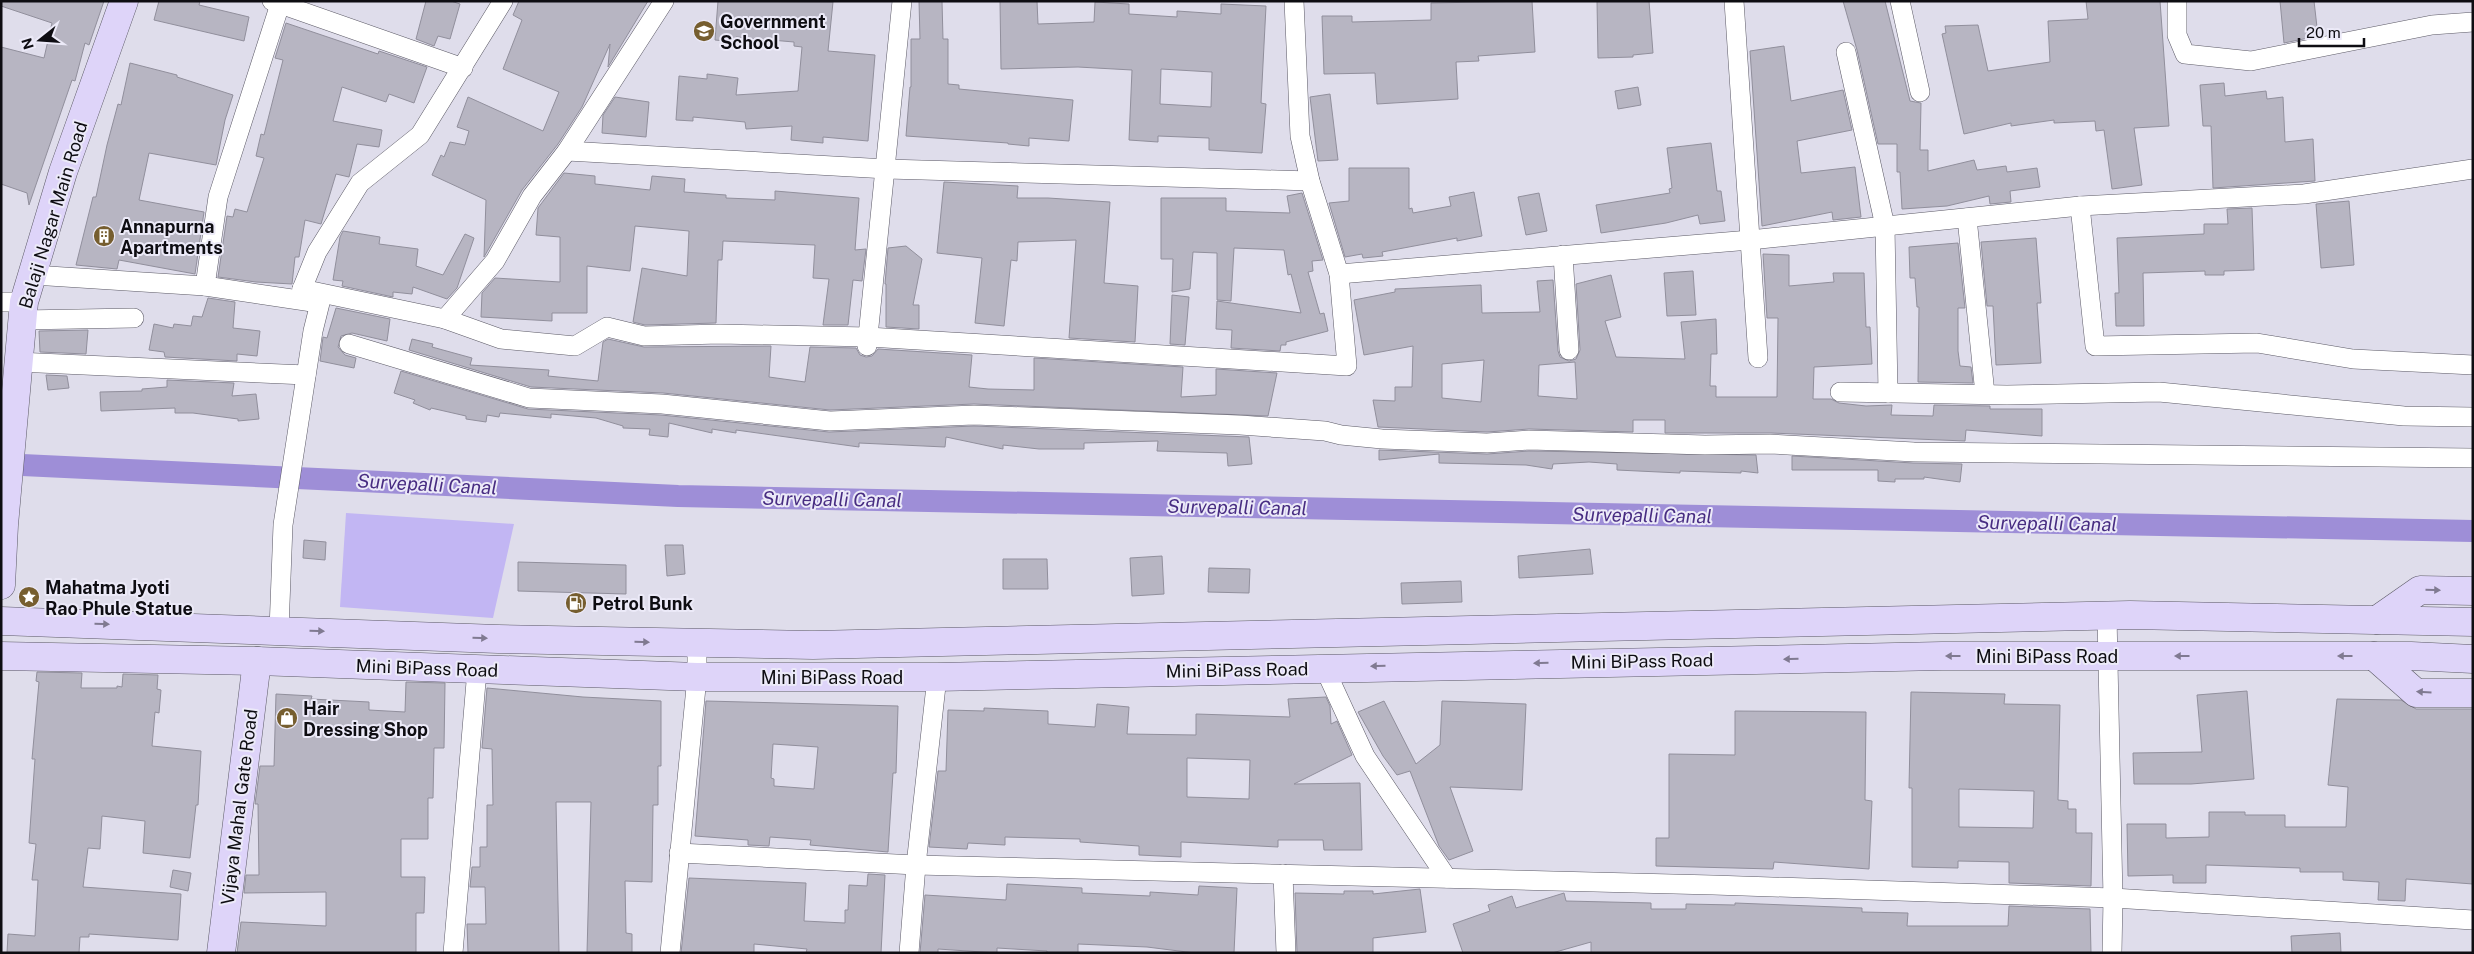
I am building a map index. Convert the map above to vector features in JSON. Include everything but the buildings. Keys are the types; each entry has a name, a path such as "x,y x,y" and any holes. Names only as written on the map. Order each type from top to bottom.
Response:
{"main road":[{"name":"Balaji Nagar Main Road","path":"1,585 13,414 12,358 16,308 33,275 63,172 124,1"},
{"path":"2377,620 2420,590 2473,591"},
{"path":"1,621 498,639 813,645 2107,615 2473,622"},
{"name":"Mini BiPass Road","path":"1,656 257,660 697,677 937,677 1942,656 2411,656 2473,659"},
{"path":"2374,656 2416,692 2473,693"},
{"name":"Vijaya Mahal Gate Road","path":"221,953 257,660"}],"street":[{"path":"302,289 317,252 360,183 420,135 503,1"},
{"path":"445,319 495,261 532,196 567,151 664,1"},
{"path":"868,342 887,169 902,1"},
{"path":"302,289 445,319 501,339 575,346 607,327 644,336 720,334 1348,366 1339,274 1310,181 1300,136 1294,1"},
{"path":"1734,1 1758,358"},
{"path":"1900,1 1920,92"},
{"path":"2177,1 2178,35 2185,54 2251,61 2432,26 2473,22"},
{"path":"205,286 218,197 278,2 463,68"},
{"path":"1846,52 1886,226 1888,392"},
{"path":"567,151 887,169 1310,181"},
{"path":"1339,274 1750,240 2080,206 2304,194 2473,169"},
{"path":"2080,206 2095,346 2257,343 2353,359 2473,365"},
{"path":"1967,218 1985,394"},
{"path":"1563,255 1569,350"},
{"path":"33,275 205,286 320,304"},
{"path":"302,289 320,304"},
{"path":"279,630 283,525 313,331 320,304"},
{"path":"16,308 134,318"},
{"path":"349,344 528,398 662,404 830,422 974,415 1240,425 1325,431 1341,435 1382,439 1487,443 1529,440 1705,446 1770,444 1914,452 2473,458"},
{"path":"12,358 306,375"},
{"path":"1840,392 1985,394 2159,392 2404,416 2473,417"},
{"path":"2107,615 2113,898 2112,953"},
{"path":"670,953 697,677 697,643"},
{"path":"1324,668 1365,756 1448,878"},
{"path":"453,953 478,670"},
{"path":"910,953 916,865 937,677"},
{"path":"679,853 916,865 1448,878 2113,898 2473,920"},
{"path":"1283,874 1286,953"}],"shaded area":[{"path":"346,513 514,524 493,618 340,607"}],"waterway":[{"name":"Survepalli Canal","path":"1,464 678,496 2473,531"}],"place":[{"name":"Government School","path":"704,31"},
{"name":"Annapurna Apartments","path":"104,236"},
{"name":"Mahatma Jyoti Rao Phule Statue","path":"29,597"},
{"name":"Petrol Bunk","path":"576,603"},
{"name":"Hair Dressing Shop","path":"287,718"}]}
